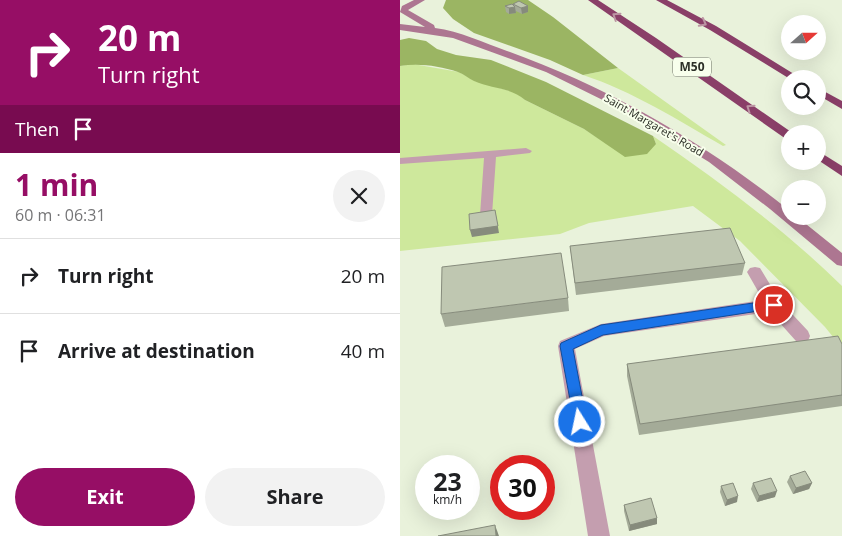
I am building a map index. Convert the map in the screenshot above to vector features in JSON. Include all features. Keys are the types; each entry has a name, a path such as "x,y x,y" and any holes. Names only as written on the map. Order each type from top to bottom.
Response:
{"highway":[{"name":"M50","path":"592,0 653,40 781,130"},
{"path":"660,0 713,28 782,70"},
{"path":"826,96 842,106"},
{"path":"826,161 842,172"}],"main road":[{"name":"Saint Margaret's Road","path":"420,0 402,11 441,32 550,70 631,110 712,159 775,206 842,261"},
{"name":"Saint Margaret's Road","path":"400,28 441,32"}],"street":[{"path":"755,272 774,305 802,336"},
{"path":"598,527 566,346 601,330 774,305"}],"lane":[{"path":"400,161 526,151"},
{"path":"486,215 490,154"}],"green space":[{"path":"446,0 528,0 553,17 618,68 583,75 550,60 474,33 453,19 443,8"},
{"path":"409,38 426,41 437,49 456,55 491,60 546,82 653,136 656,144 647,154 625,157 584,129 507,90 480,84 460,73 444,68 422,65 400,66 400,40"},
{"path":"413,64 459,72 475,81 517,93 525,100 584,129 604,142 656,144 653,136 751,207 842,286 842,348 825,327 740,241 693,206 589,223 560,234 400,251 400,66"},
{"path":"618,68 726,145 723,146 672,116 619,89 583,75"}],"building":[{"path":"519,1 528,6 521,8 513,4"},
{"path":"512,4 515,7 509,8 505,6"},
{"path":"495,210 498,226 470,230 469,214"},
{"path":"730,228 745,263 575,283 570,246"},
{"path":"561,253 568,298 441,314 442,267"},
{"path":"838,336 842,344 842,395 640,424 627,364"},
{"path":"805,471 812,483 796,488 790,476"},
{"path":"771,478 777,491 759,496 753,483"},
{"path":"733,483 738,496 727,500 721,486"},
{"path":"651,498 657,518 630,525 624,505"},
{"path":"495,525 496,536 438,536"}],"route":[{"path":"580,422 566,346 601,330 774,305"}]}
